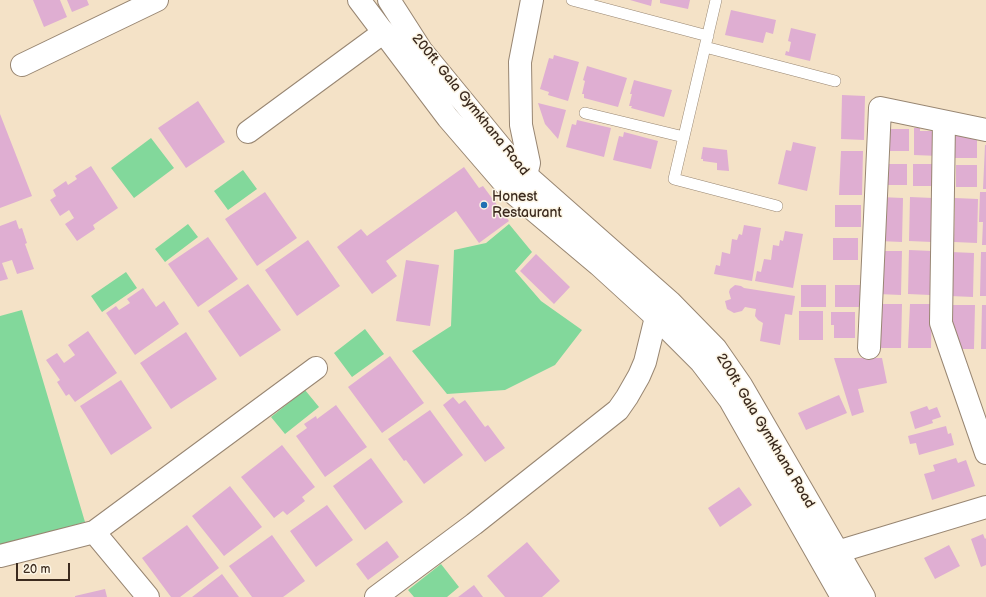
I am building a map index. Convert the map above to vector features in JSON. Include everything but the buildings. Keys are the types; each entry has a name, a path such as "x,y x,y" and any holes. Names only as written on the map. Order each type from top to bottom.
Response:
{"street":[{"path":"22,65 157,0"},
{"path":"359,0 448,118 511,191 599,265 663,309 730,400 842,597"},
{"name":"200ft. Gala Gymkhana Road","path":"389,0 421,50 504,151 526,175 663,309 716,349 741,385 864,597"},
{"path":"511,191 526,175 529,163 521,125 520,62 532,0"},
{"path":"248,132 384,32"},
{"path":"869,348 880,108 986,130"},
{"path":"944,122 940,323 986,453"},
{"path":"376,597 474,524 618,410 627,397 645,362 663,309"},
{"path":"0,556 94,532 316,368"},
{"path":"837,552 986,506"},
{"path":"94,532 148,597"}],"lane":[{"path":"572,0 835,81"},
{"path":"716,0 674,179 777,206"},
{"path":"585,113 684,137"}],"green space":[{"path":"151,138 174,168 134,198 111,168"},
{"path":"243,170 257,189 228,210 214,191"},
{"path":"188,224 198,237 165,262 155,249"},
{"path":"509,224 532,252 515,271 541,301 582,330 555,365 505,390 447,394 412,351 451,326 454,250 486,243"},
{"path":"126,272 137,288 102,312 91,296"},
{"path":"22,310 85,522 0,547 0,316"},
{"path":"365,329 384,354 352,377 334,353"},
{"path":"305,390 319,407 285,434 271,417"},
{"path":"441,564 459,587 447,597 414,597 408,590"}],"place":[{"name":"Honest Restaurant","path":"484,205"}]}
